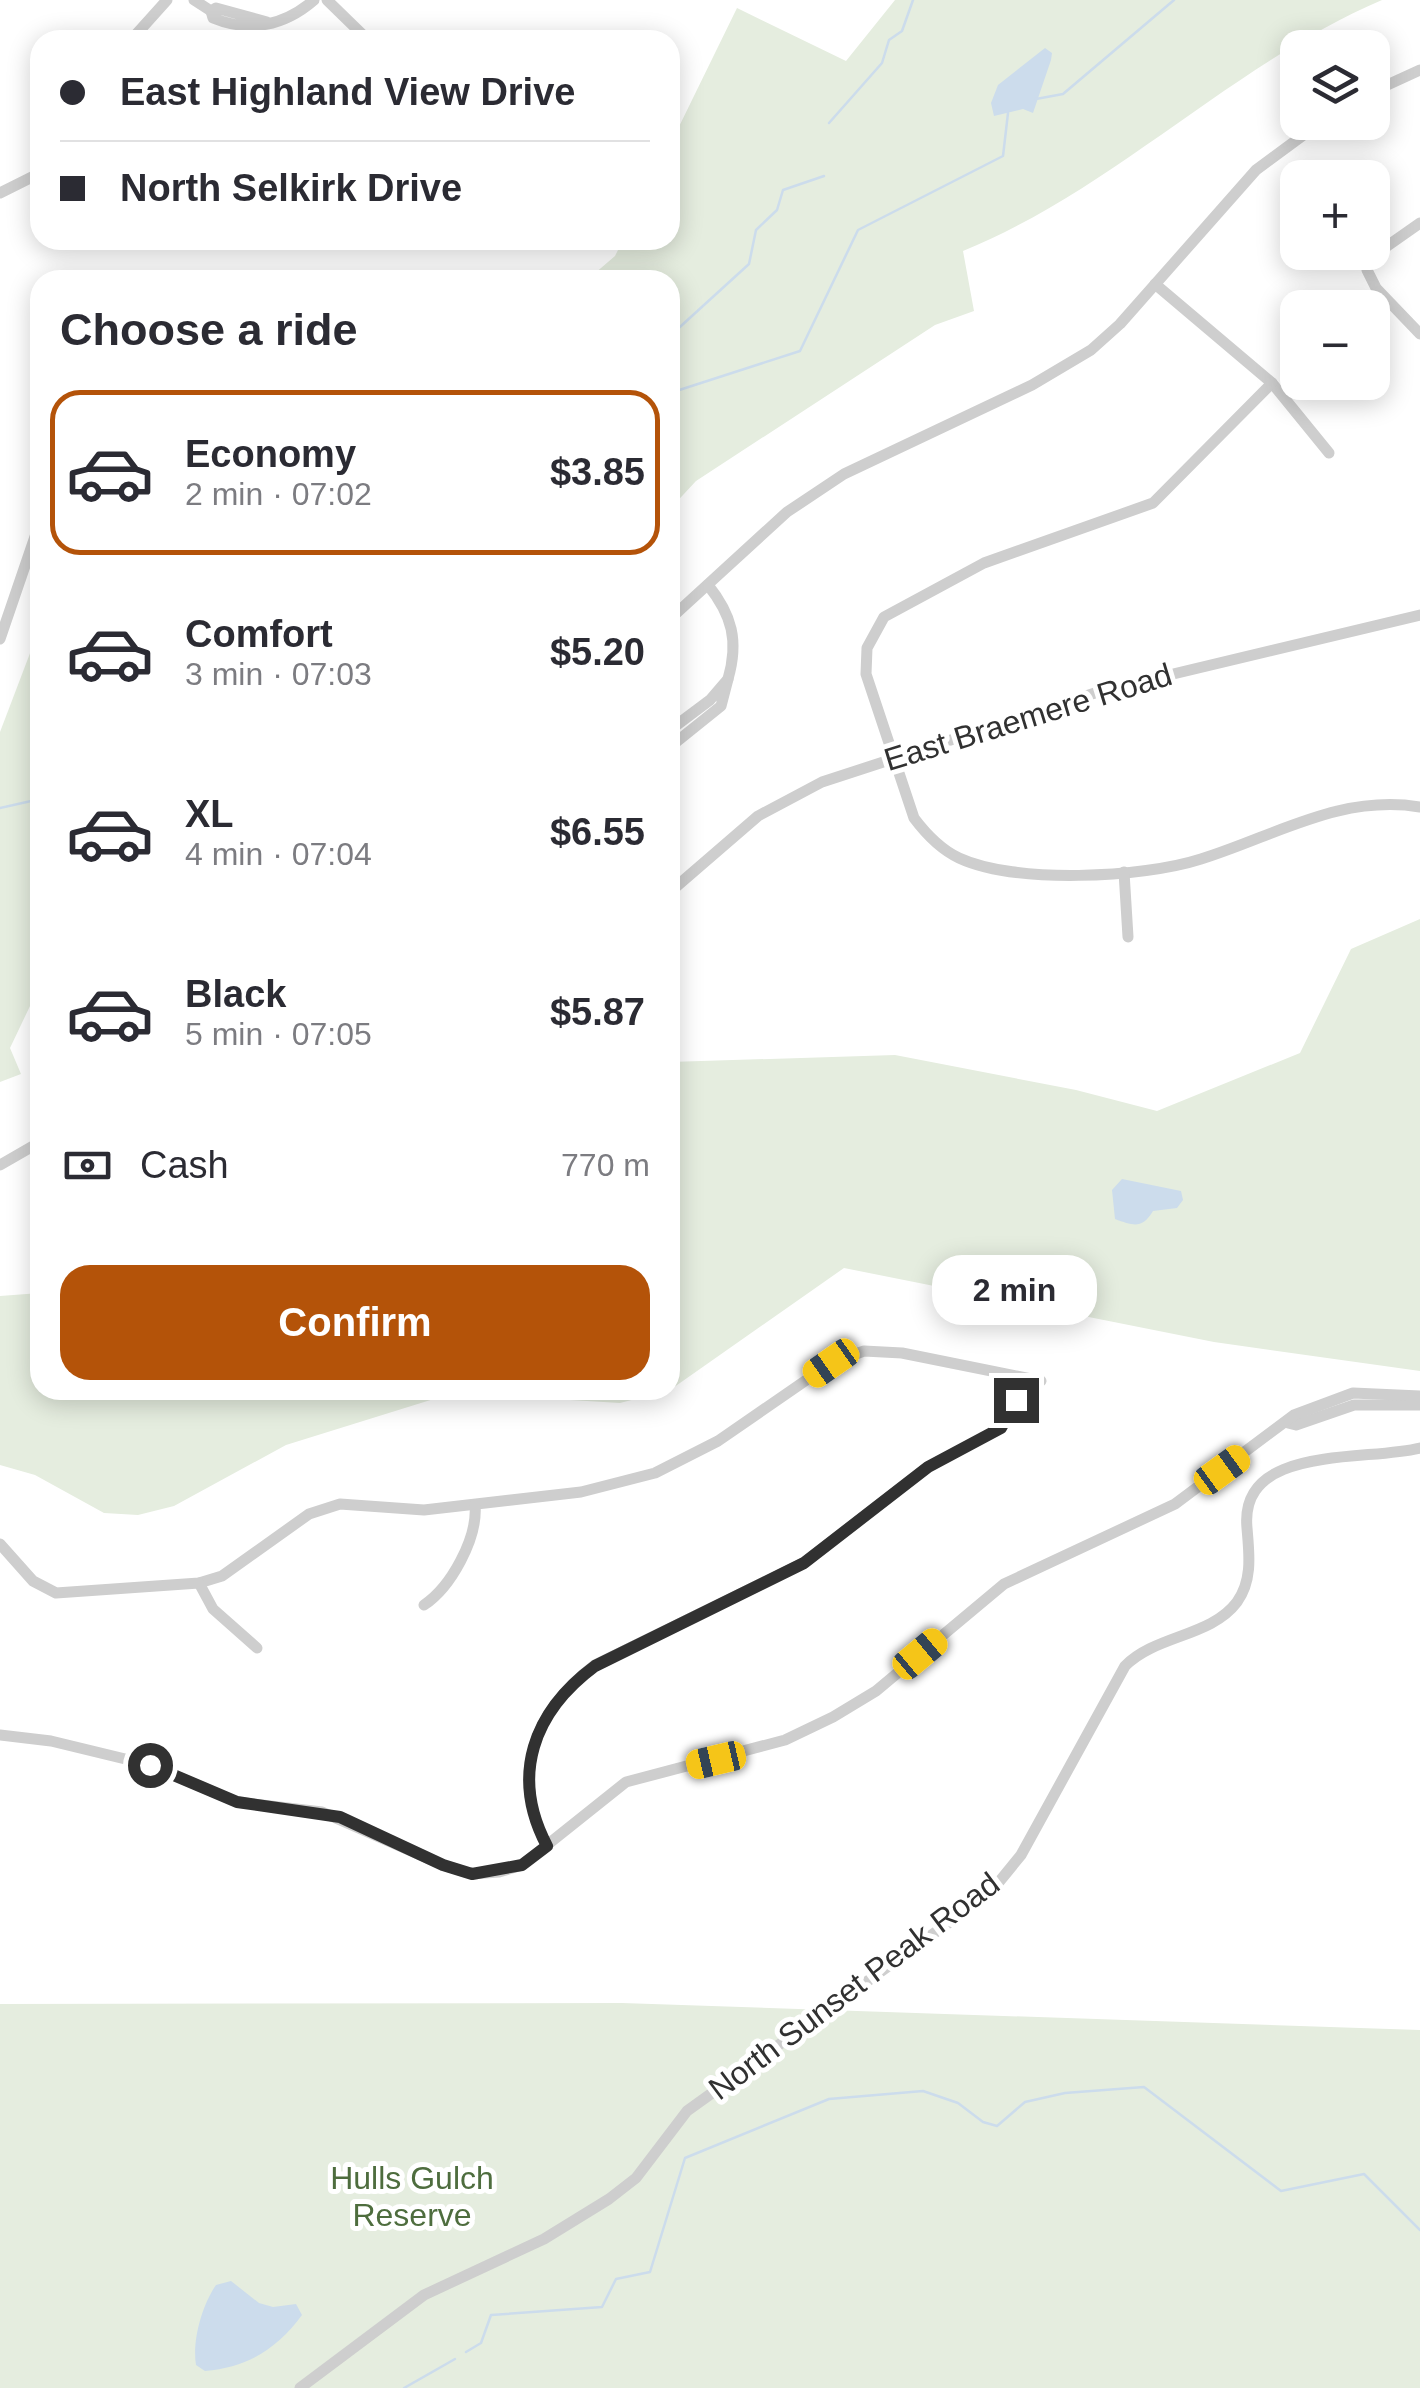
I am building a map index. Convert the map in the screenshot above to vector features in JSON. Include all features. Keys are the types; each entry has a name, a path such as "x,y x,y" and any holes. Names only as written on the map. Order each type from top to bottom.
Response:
{"street":[{"path":"139,30 167,0"},
{"path":"194,0 228,30"},
{"path":"243,30 289,17 314,0"},
{"path":"326,0 358,30"},
{"path":"211,11 216,8 268,22"},
{"path":"1390,84 1420,70"},
{"path":"680,610 787,512 844,474 1032,384 1091,350 1256,170 1297,140"},
{"path":"0,193 30,178"},
{"path":"1420,222 1373,256 1367,270 1376,288 1420,334"},
{"path":"1155,284 1272,382 1329,453"},
{"path":"1272,382 1153,504 984,563 884,617 867,648 866,674 914,818 927,835 962,860 1013,871 1124,872 1198,860 1354,805 1420,807"},
{"path":"0,640 30,552"},
{"path":"680,739 720,706 735,644 731,622 708,584"},
{"name":"East Braemere Road","path":"680,883 728,839 788,798 895,758 1147,679 1420,615"},
{"path":"680,722 710,700 728,679"},
{"path":"1124,872 1128,937"},
{"path":"0,1166 30,1148"},
{"path":"0,1544 44,1589 74,1594 199,1583 249,1561 297,1522 322,1508 355,1503 406,1510 475,1504 581,1492 655,1473 718,1442 831,1363 864,1351 902,1353 1042,1382"},
{"path":"547,1846 531,1810 528,1762 536,1738 576,1682 595,1666 804,1563 928,1467 1001,1428 1014,1408 1019,1377"},
{"path":"0,1735 51,1741 150,1765 237,1802 340,1817 443,1865 472,1874 522,1865 626,1782 785,1740 833,1717 876,1691 1004,1584 1175,1504 1288,1424 1294,1415 1352,1393 1420,1396"},
{"path":"1288,1424 1296,1425 1354,1405 1420,1405"},
{"name":"North Sunset Peak Road","path":"300,2388 424,2296 544,2239 609,2198 636,2178 686,2111 990,1893 1021,1855 1125,1666 1141,1649 1219,1618 1236,1604 1247,1582 1248,1499 1262,1478 1294,1465 1420,1448"},
{"path":"424,1605 446,1588 474,1527 475,1504"},
{"path":"199,1583 213,1610 257,1648"}],"green space":[{"path":"895,0 1382,0 1322,30 1280,30 1280,55 1072,195 963,251 974,311 935,325 696,481 680,498 680,270 599,270 618,250 680,250 680,125 737,8 846,61"},
{"path":"30,653 30,1006 10,1048 21,1074 0,1082 0,732"},
{"path":"1420,919 1420,1371 1214,1342 844,1268 680,1383 680,1062 895,1055 1076,1090 1157,1111 1300,1053 1351,949"},
{"path":"30,1294 30,1400 431,1400 286,1445 174,1506 138,1515 104,1513 35,1475 0,1465 0,1296"},
{"path":"570,1400 632,1400 620,1403"},
{"name":"Hulls Gulch Reserve","path":"622,2003 1420,2030 1420,2388 0,2388 0,2004"}],"water":[{"path":"1045,48 1052,53 1051,60 1033,113 1023,109 994,116 991,103 998,85"},
{"path":"1122,1179 1181,1191 1183,1200 1177,1208 1153,1211 1141,1223 1115,1219 1112,1190"},
{"path":"231,2281 259,2303 273,2307 296,2304 302,2315 282,2338 260,2354 235,2365 205,2371 196,2365 199,2324 216,2285"}],"waterway":[{"path":"829,123 882,63 889,40 902,31 913,0"},
{"path":"1036,99 1063,94 1174,0"},
{"path":"680,390 800,351 858,230 1003,156 1008,113"},
{"path":"680,327 749,264 756,230 777,210 783,190 824,176"},
{"path":"0,808 30,801"},
{"path":"466,2352 481,2343 491,2315 602,2307 616,2279 650,2272 685,2158 829,2099 923,2091 958,2103 983,2122 997,2126 1025,2102 1065,2093 1144,2087 1281,2191 1364,2174 1420,2230"},
{"path":"404,2388 455,2359"}],"route":[{"path":"150,1765 237,1802 340,1817 443,1865 472,1874 522,1865 547,1846 531,1810 528,1762 536,1738 576,1682 595,1666 804,1563 928,1467 1001,1428 1016,1400"}]}
